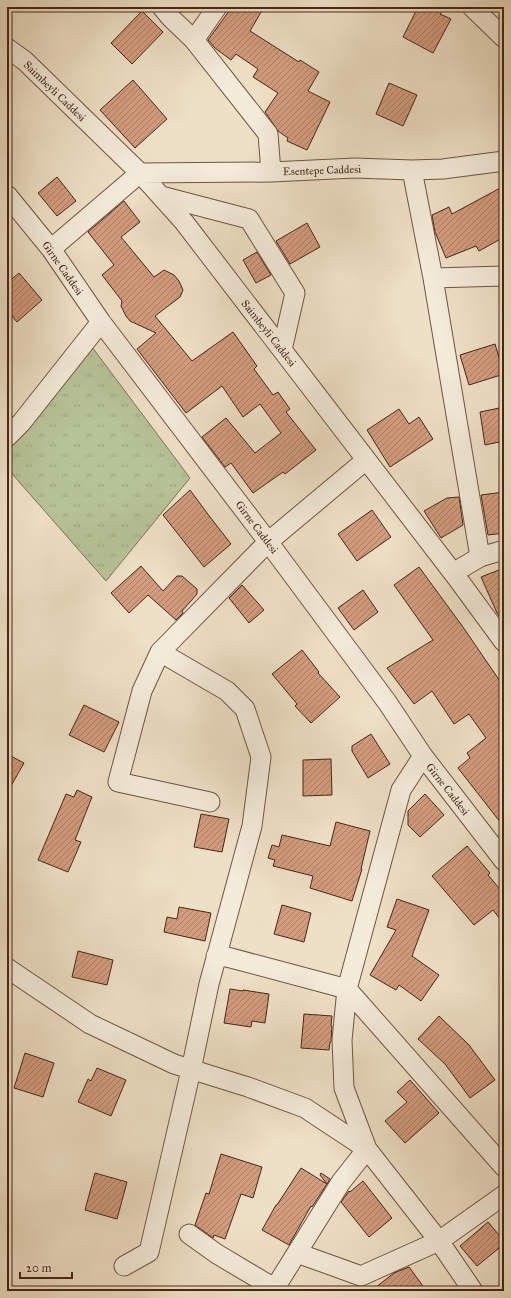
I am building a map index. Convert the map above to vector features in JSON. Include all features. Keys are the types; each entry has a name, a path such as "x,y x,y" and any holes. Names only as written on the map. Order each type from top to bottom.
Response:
{"street":[{"path":"162,7 194,40 268,134 271,172"},
{"path":"194,40 217,7"},
{"path":"472,7 504,38"},
{"name":"Saimbeyli Caddesi","path":"7,48 25,61 140,173 184,222 453,573 504,642"},
{"name":"Esentepe Caddesi","path":"140,173 271,172 355,168 412,170 443,169 504,161"},
{"path":"412,170 433,278 480,557"},
{"path":"51,249 140,173"},
{"name":"Girne Caddesi","path":"7,195 51,249 101,322 268,542 387,702 423,756 504,861"},
{"path":"161,196 249,219 295,293 282,350"},
{"path":"433,278 504,276"},
{"path":"7,437 21,423 101,322"},
{"path":"210,802 118,782 142,691 160,652 268,542 366,460"},
{"path":"453,573 480,557 504,550"},
{"path":"124,1266 149,1252 191,1070 209,984 252,826 261,757 245,709 227,691 160,652"},
{"path":"423,756 401,790 347,989 342,1040 344,1088 367,1149 439,1241 473,1291"},
{"path":"216,956 227,957 347,989 504,1167"},
{"path":"7,968 90,1024 174,1064 248,1087 305,1108 367,1149"},
{"path":"189,1234 217,1254 274,1290 341,1182 367,1149"},
{"path":"297,1253 361,1276 439,1241 504,1195"}],"green space":[{"path":"92,347 190,478 106,581 7,468 7,449"}],"building":[{"path":"232,7 264,7 250,31 299,62 300,60 319,72 308,91 330,102 307,150 287,141 288,138 278,131 265,112 278,93 253,77 258,69 236,54 231,60 215,48 208,40"},
{"path":"418,7 444,7 440,14 451,19 433,53 403,37"},
{"path":"142,11 163,32 132,64 111,43"},
{"path":"133,80 167,119 135,148 100,110"},
{"path":"389,83 417,95 403,126 376,114"},
{"path":"57,177 76,201 57,216 38,193"},
{"path":"504,186 504,237 479,251 476,246 446,258 435,232 432,215 449,207 452,214"},
{"path":"124,201 140,222 121,237 154,277 164,270 174,275 179,281 183,290 180,297 155,316 192,361 233,332 257,366 254,369 273,395 278,392 290,409 286,412 316,450 285,474 283,472 253,493 231,463 225,467 202,437 226,418 255,453 281,433 260,404 243,417 222,386 186,413 137,349 156,333 130,321 121,306 122,301 102,275 114,265 88,232"},
{"path":"307,223 320,247 290,264 276,241"},
{"path":"257,252 271,275 256,283 243,260"},
{"path":"19,273 42,300 17,322 7,310 7,283"},
{"path":"495,344 504,374 469,385 460,355"},
{"path":"504,407 504,441 485,445 480,412"},
{"path":"399,409 409,424 419,417 433,439 390,467 367,430"},
{"path":"190,490 231,544 204,567 163,515"},
{"path":"504,492 504,533 488,535 481,495"},
{"path":"459,497 463,525 441,538 424,511 447,498"},
{"path":"372,510 391,537 357,561 338,534"},
{"path":"141,566 163,591 177,576 182,576 197,589 197,594 176,620 148,595 129,613 111,593"},
{"path":"419,567 463,627 504,687 504,827 458,768 470,758 467,753 486,738 469,714 454,724 432,691 414,704 387,668 433,640 394,585"},
{"path":"504,568 504,623 497,613 481,577"},
{"path":"242,585 264,610 249,623 229,598"},
{"path":"363,590 378,612 354,630 338,608"},
{"path":"302,650 319,672 318,673 340,697 311,723 295,706 297,704 272,674"},
{"path":"84,705 119,722 104,752 69,735"},
{"path":"371,734 390,764 368,778 352,751 352,746"},
{"path":"7,754 24,763 7,793"},
{"path":"331,759 332,795 303,796 303,760"},
{"path":"77,790 92,797 75,840 81,842 68,872 38,860 66,794 74,797"},
{"path":"425,794 444,815 420,837 408,825 408,811"},
{"path":"201,814 229,819 222,852 194,847"},
{"path":"336,822 370,831 362,869 352,901 310,888 313,876 273,866 275,860 268,858 272,845 279,847 282,835 330,846"},
{"path":"467,846 490,873 488,875 504,894 504,924 493,910 474,925 432,876"},
{"path":"397,899 429,910 412,956 439,975 421,1001 399,985 396,990 370,975 396,930 387,927"},
{"path":"282,905 311,913 304,942 274,934"},
{"path":"179,907 211,913 205,941 164,932 167,917 177,919"},
{"path":"78,951 113,960 107,985 72,977"},
{"path":"230,989 269,994 265,1023 252,1021 251,1027 224,1023"},
{"path":"304,1014 332,1016 331,1042 329,1050 301,1048"},
{"path":"439,1016 469,1045 495,1080 470,1098 445,1064 418,1039"},
{"path":"25,1053 54,1063 43,1097 14,1088"},
{"path":"97,1068 126,1080 111,1116 78,1102 88,1079 91,1081"},
{"path":"410,1080 439,1113 405,1143 385,1121 407,1102 397,1092"},
{"path":"221,1154 262,1167 253,1198 241,1194 225,1239 214,1235 213,1238 195,1225 206,1193 209,1194"},
{"path":"301,1168 327,1184 312,1207 311,1206 289,1245 262,1230 276,1205"},
{"path":"95,1173 127,1182 117,1219 85,1210"},
{"path":"321,1173 330,1179 327,1184 320,1175"},
{"path":"363,1181 392,1218 369,1237 341,1202 349,1191 350,1192"},
{"path":"488,1222 504,1241 504,1244 477,1266 460,1246"},
{"path":"409,1267 423,1286 416,1291 371,1291 394,1273"}]}
